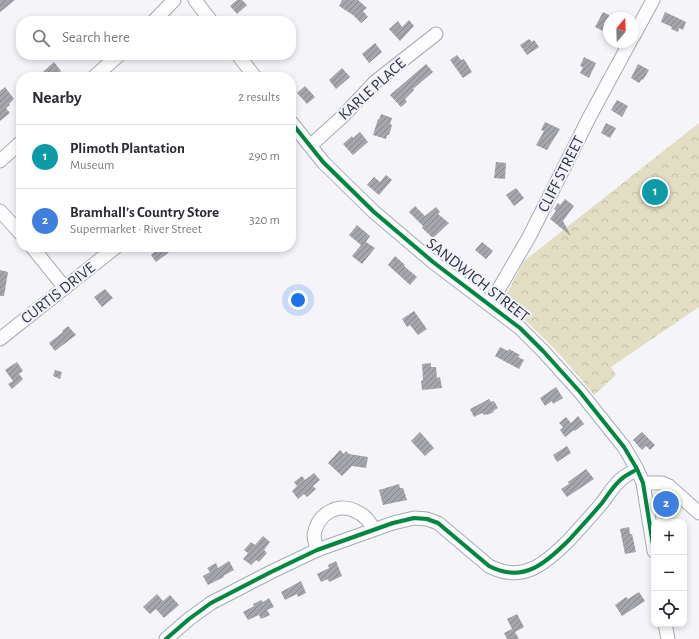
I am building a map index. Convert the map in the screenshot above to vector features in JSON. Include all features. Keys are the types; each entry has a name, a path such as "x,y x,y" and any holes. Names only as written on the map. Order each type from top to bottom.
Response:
{"street":[{"path":"159,16 174,0"},
{"path":"639,26 653,0"},
{"path":"201,2 208,16"},
{"name":"KARLE PLACE","path":"310,146 343,116 375,82 436,34"},
{"name":"CLIFF STREET","path":"490,304 529,237 590,116 627,48"},
{"path":"100,72 113,60"},
{"path":"242,60 252,72"},
{"name":"SANDWICH STREET","path":"296,128 350,190 433,262 490,304 527,334 560,369 620,442 637,469 643,483 651,532"},
{"path":"0,161 16,147"},
{"path":"0,211 16,229"},
{"path":"36,252 65,288"},
{"name":"CURTIS DRIVE","path":"0,339 110,252"},
{"path":"166,639 189,619 211,603 271,572 317,550 393,522 414,518 427,519 438,523 489,566 497,570 517,572 529,571 547,561 588,520 616,484 637,469"},
{"path":"643,483 662,483 669,486 699,513"},
{"path":"317,550 314,536 318,523 324,515 336,508 348,508 360,513 367,519 374,529"},
{"path":"666,627 668,639"}],"green space":[{"path":"699,123 699,307 611,367 616,375 594,395 551,345 503,301 524,261"}],"building":[{"path":"0,0 15,0 0,12"},
{"path":"237,0 242,0 247,5 237,14 230,6"},
{"path":"342,0 358,0 367,8 363,11 368,17 361,23 353,15 339,6"},
{"path":"603,12 603,31 595,27"},
{"path":"665,12 686,22 683,30 679,28 678,32 671,29 672,27 661,22"},
{"path":"409,20 414,26 400,41 389,29 398,21 402,27"},
{"path":"529,39 532,42 534,40 539,47 527,55 520,45"},
{"path":"375,43 382,52 369,63 362,54"},
{"path":"457,55 461,60 464,59 472,72 463,78 450,60"},
{"path":"584,57 596,63 589,78 580,73 583,67 580,66"},
{"path":"54,62 61,71 60,72 43,72"},
{"path":"426,64 433,72 413,89 414,90 405,99 407,102 401,107 390,95"},
{"path":"638,64 649,70 643,80 642,79 639,83 631,78"},
{"path":"342,68 350,77 336,89 329,80"},
{"path":"305,86 315,97 307,104 297,93"},
{"path":"5,87 14,99 6,108 10,113 0,121 0,91"},
{"path":"617,100 628,106 622,117 611,110"},
{"path":"381,114 392,118 390,124 392,125 386,139 373,135"},
{"path":"545,122 560,129 547,150 536,145 544,131 541,130"},
{"path":"606,123 616,128 610,138 601,133"},
{"path":"360,132 368,142 353,155 343,144 352,136 353,138"},
{"path":"496,162 506,163 505,179 494,178"},
{"path":"386,175 392,180 379,195 367,185 374,177 380,182"},
{"path":"516,188 524,198 514,206 506,195"},
{"path":"565,199 574,206 563,221 571,236 550,219 556,211 554,209 558,203 560,205"},
{"path":"415,206 425,216 436,207 440,212 438,214 449,223 433,238 422,228 423,226 409,212"},
{"path":"357,225 370,236 366,242 375,248 362,264 352,256 361,245 349,235"},
{"path":"482,242 493,251 486,259 475,250"},
{"path":"154,252 169,252 156,262 151,255"},
{"path":"395,256 417,277 410,285 388,265"},
{"path":"0,270 8,272 4,296 0,296"},
{"path":"105,289 113,298 102,307 94,297"},
{"path":"414,311 427,329 418,335 410,325 407,327 402,319"},
{"path":"68,326 76,335 55,351 49,343"},
{"path":"500,347 508,351 509,349 520,355 518,357 524,360 519,369 495,356"},
{"path":"17,362 23,371 19,374 23,379 12,389 8,384 13,381 5,370"},
{"path":"431,363 431,367 436,367 437,378 440,377 442,388 422,390 422,364"},
{"path":"55,370 62,372 60,379 53,376"},
{"path":"556,387 563,398 553,404 552,401 545,406 540,398"},
{"path":"489,399 491,402 494,401 498,408 493,411 494,412 487,415 482,413 474,417 470,409"},
{"path":"578,416 584,424 565,437 560,430 563,427 559,423 566,417 571,423"},
{"path":"420,432 434,448 425,456 411,441"},
{"path":"642,432 655,445 650,450 646,446 642,450 633,440"},
{"path":"567,446 571,453 557,462 553,455"},
{"path":"340,450 344,454 346,451 349,454 368,457 366,468 352,466 342,476 328,463"},
{"path":"586,469 594,479 567,497 561,489"},
{"path":"314,473 320,480 313,486 316,489 307,497 304,494 298,499 292,491 297,486 294,482 302,476 305,480"},
{"path":"399,484 400,488 403,488 407,500 383,505 379,490"},
{"path":"665,493 676,506 666,515 656,502"},
{"path":"629,527 636,552 625,554 620,529"},
{"path":"263,536 270,542 264,550 267,553 259,562 256,560 251,565 243,559 248,553 244,550 251,542 255,545"},
{"path":"229,561 234,570 208,585 203,576 210,572 207,568 216,563 218,568"},
{"path":"336,561 342,576 329,582 328,579 321,582 317,574 329,568 328,565"},
{"path":"301,581 306,593 298,597 297,594 285,600 281,592"},
{"path":"639,592 645,601 622,616 615,605 626,597 628,599"},
{"path":"157,594 163,601 170,595 179,605 164,618 156,609 150,614 143,607"},
{"path":"269,598 274,607 267,610 270,615 261,619 259,615 248,620 243,612 254,606 253,604 261,600 263,602"},
{"path":"517,614 524,627 515,632 519,639 507,639 504,633 512,629 507,619"}],"cycle path":[{"path":"296,128 323,162 374,212 433,262 520,328 580,392 624,447 637,469 643,483 651,532"},
{"path":"166,639 189,619 211,603 271,572 317,550 393,523 414,518 427,519 438,523 489,566 501,571 513,573 523,572 543,563 552,556 569,540 598,508 618,482 637,469"}],"place":[{"name":"Plimoth Plantation","path":"655,192"},
{"name":"Bramhall’s Country Store","path":"666,504"}]}
